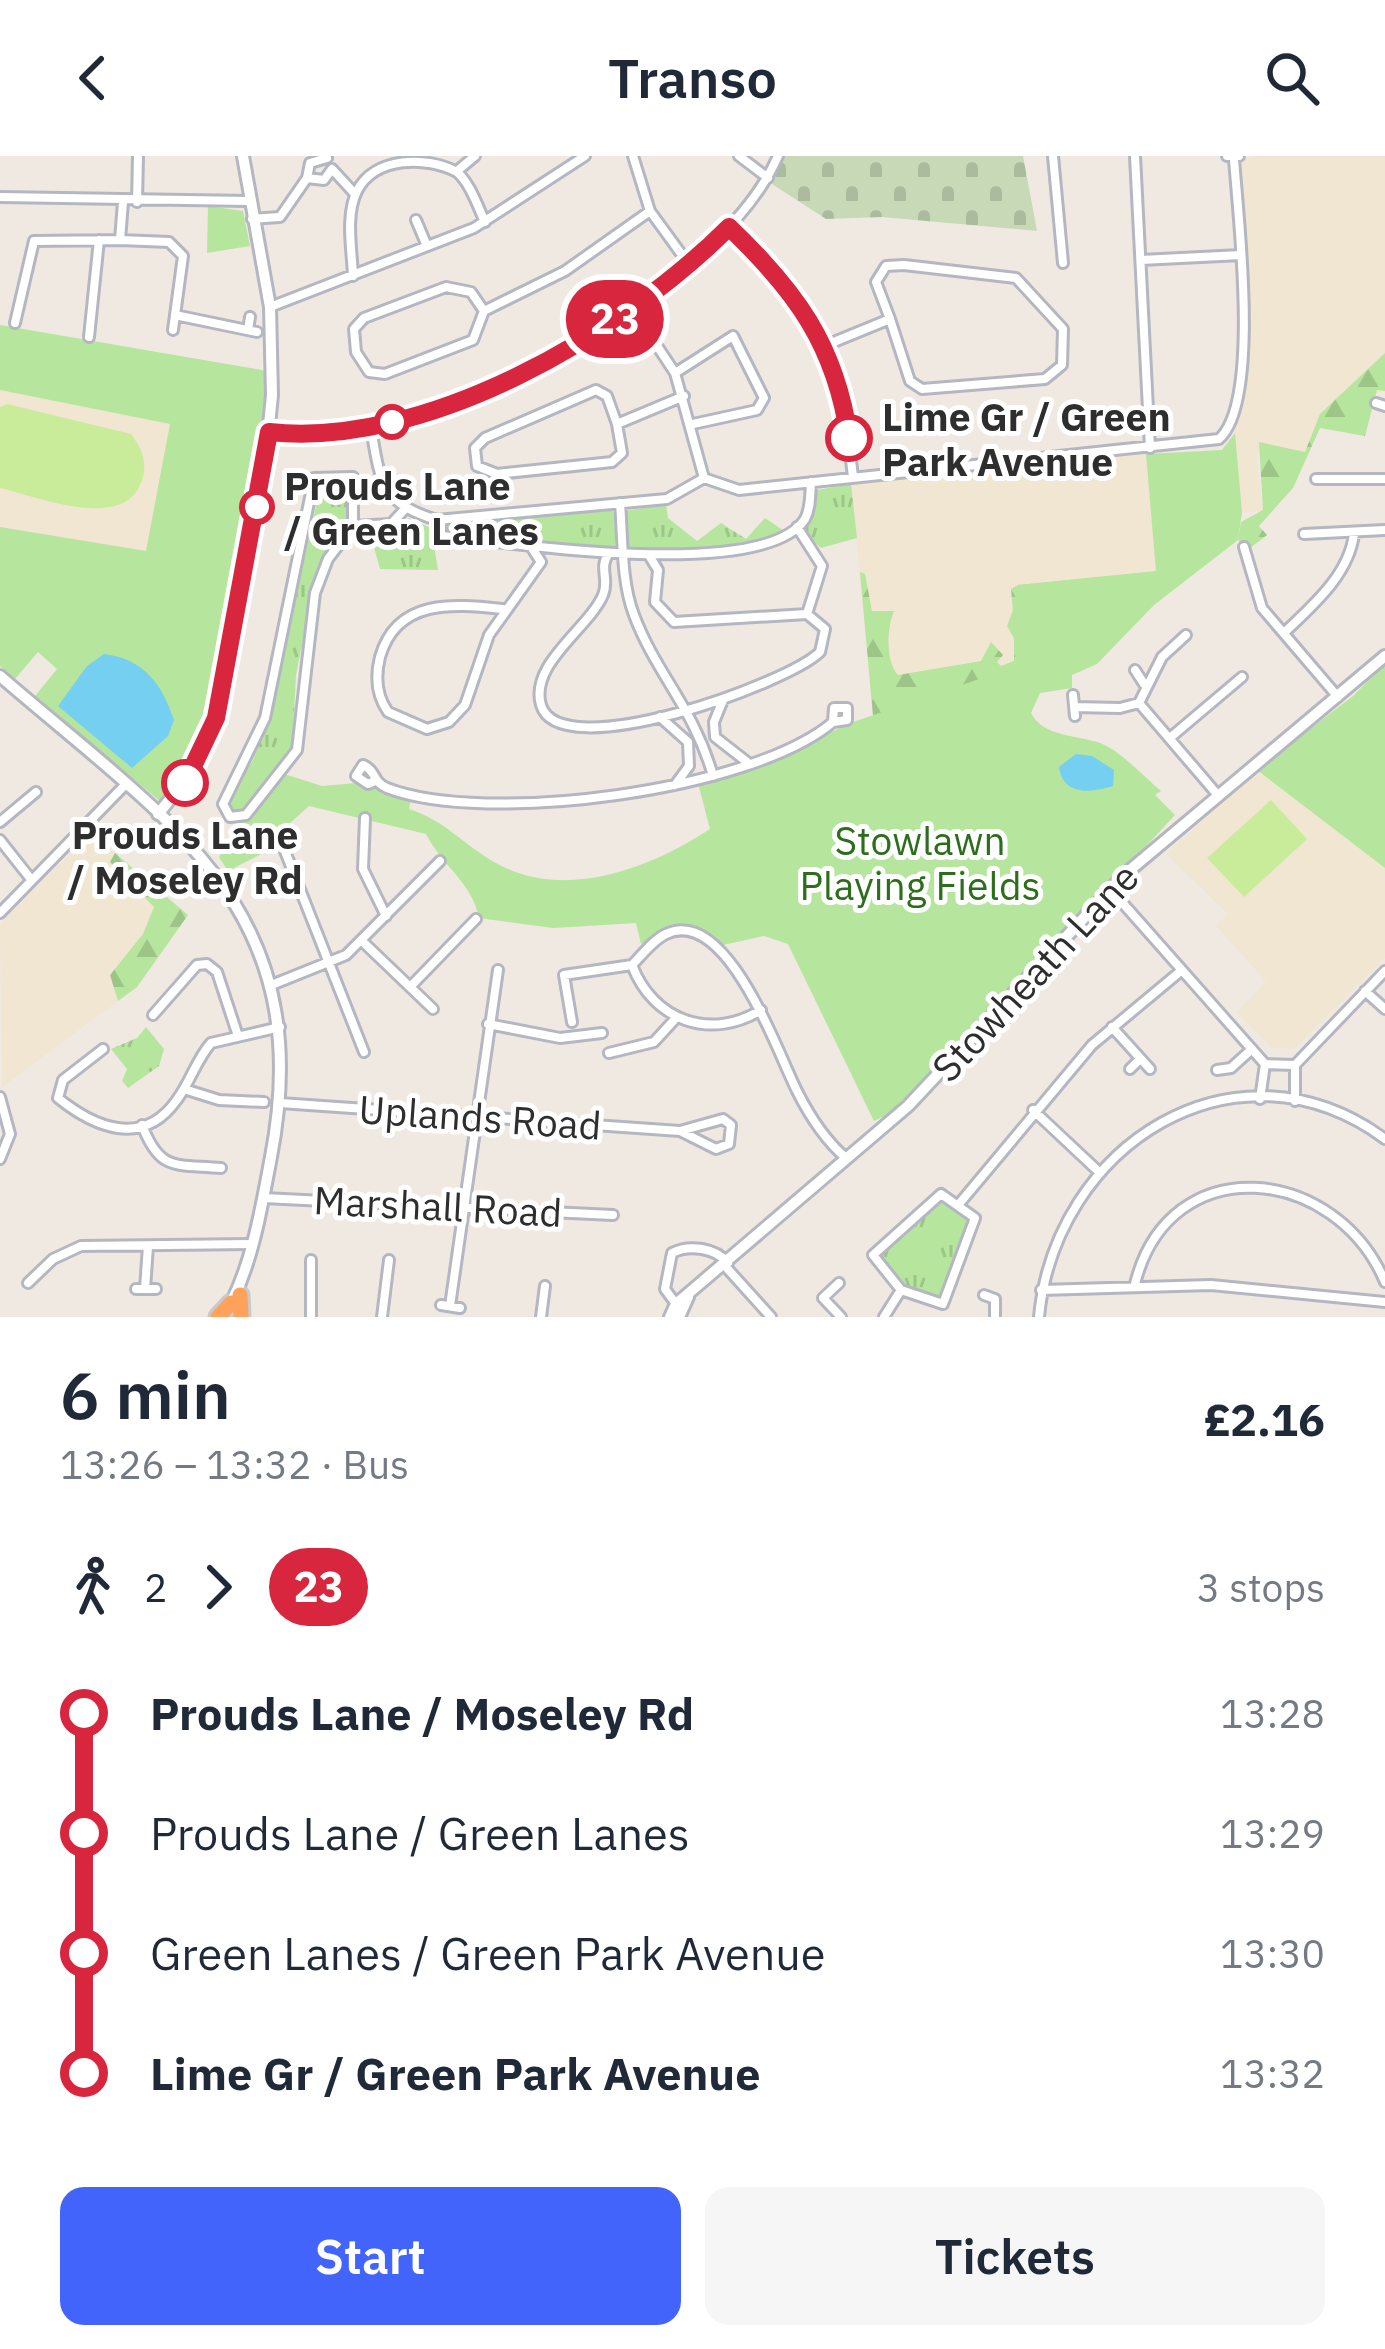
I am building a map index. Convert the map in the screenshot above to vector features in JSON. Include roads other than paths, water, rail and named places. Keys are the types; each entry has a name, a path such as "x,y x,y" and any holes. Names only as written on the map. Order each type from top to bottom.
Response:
{"street":[{"path":"137,202 138,156"},
{"path":"158,814 194,770 212,733 269,432 270,307 243,156"},
{"path":"457,171 475,156"},
{"path":"270,307 485,222 585,156"},
{"path":"633,156 650,211 690,266"},
{"path":"740,156 768,178"},
{"path":"269,432 331,436 371,428 479,391 632,308 690,266 729,227 768,178 778,156"},
{"path":"1052,156 1063,263"},
{"path":"1135,156 1150,448"},
{"path":"252,219 280,217 308,178 310,163 327,157 332,170 355,194"},
{"path":"353,276 355,194 368,176 400,157 424,158 457,171 485,222"},
{"path":"371,428 379,476 404,510 437,520 667,499 704,478 739,490 1150,448 1225,435 1237,405 1243,345 1233,157"},
{"path":"308,178 324,180 332,170"},
{"path":"0,197 248,200"},
{"path":"120,240 123,202"},
{"path":"484,311 471,292 446,286 364,318 352,335 356,352 369,372 385,374 472,340 484,311 565,271 650,211"},
{"path":"416,220 427,246"},
{"path":"729,227 794,293 824,346 842,396 853,477"},
{"path":"89,337 90,284 99,240"},
{"path":"15,323 26,297 34,242 120,240 170,242 180,250 172,329"},
{"path":"1141,260 1241,255"},
{"path":"886,266 1010,275 1063,329 1062,364 1045,379 922,389 910,381 890,319 876,286 886,266"},
{"path":"632,308 684,396 704,478"},
{"path":"175,315 252,331 250,317"},
{"path":"824,346 890,319"},
{"path":"674,373 734,336 764,398 757,410 693,424"},
{"path":"596,391 607,396 617,424 622,453 612,462 496,474 477,466 476,448 485,438 596,391"},
{"path":"617,424 684,396"},
{"path":"353,526 352,478 314,478 265,718 223,804 230,817 245,814 297,750 301,680 315,593 328,559 353,526 391,524 404,510"},
{"path":"1316,479 1385,479"},
{"path":"437,520 442,536 609,553 675,554 772,542 797,527 809,507 811,482"},
{"path":"620,502 634,616 690,710 713,776"},
{"path":"797,527 822,566 807,614"},
{"path":"1304,535 1385,530"},
{"path":"1284,633 1330,585 1348,558 1354,534"},
{"path":"528,542 541,562"},
{"path":"502,609 449,605 413,613 396,624 383,648 376,678 388,712 428,729 458,714 502,609 541,562 563,546"},
{"path":"1244,547 1254,592 1340,698"},
{"path":"581,549 601,566 605,590 540,684 541,706 567,729 690,710 724,699 820,652 825,629 807,614 674,622 655,602 658,570 650,556"},
{"path":"601,566 609,553"},
{"path":"658,570 675,554"},
{"path":"1138,703 1144,684 1186,634"},
{"name":"Stowheath Lane","path":"675,1313 689,1294 848,1159 994,1020 1112,891 1216,793 1340,698 1385,656"},
{"path":"1135,670 1144,684"},
{"path":"0,676 158,814 226,884 269,986 280,1028 280,1103 252,1244 233,1307"},
{"path":"1172,737 1241,677"},
{"path":"1073,695 1075,712 1138,703"},
{"path":"724,699 714,722 715,737 750,762"},
{"path":"1138,703 1216,793"},
{"path":"660,717 688,742 689,766 674,786"},
{"path":"375,781 390,789 480,800 549,801 674,786 750,762 832,722"},
{"path":"0,913 125,785"},
{"path":"0,822 36,792"},
{"path":"365,818 363,869 386,916"},
{"path":"280,836 364,1052"},
{"path":"0,840 30,878"},
{"path":"285,847 296,842"},
{"path":"269,986 328,964 362,941 440,861"},
{"path":"1112,891 1265,1064 1295,1065"},
{"path":"411,986 473,926"},
{"path":"572,1022 565,975 632,965 667,933 696,934 718,949 761,1010 808,1111 848,1159"},
{"path":"362,941 433,1010"},
{"path":"153,1015 197,965 207,964 217,972 237,1033"},
{"path":"632,965 651,996 676,1018 724,1026 761,1010"},
{"path":"450,1306 498,970"},
{"path":"959,1204 1033,1110 1112,1028 1182,970"},
{"path":"1294,1102 1295,1065 1385,971"},
{"path":"1365,991 1385,1009"},
{"path":"609,1053 654,1042 676,1018"},
{"path":"488,1024 560,1038 602,1033"},
{"path":"103,1049 63,1080 58,1098 110,1130 142,1124 169,1110 206,1048 237,1033 280,1028"},
{"path":"1112,1028 1150,1069"},
{"path":"1217,1070 1231,1068 1252,1049"},
{"path":"94,1057 102,1066"},
{"path":"1130,1069 1140,1059"},
{"path":"1260,1099 1265,1064"},
{"path":"184,1089 202,1097 252,1096 264,1102"},
{"path":"0,1097 10,1133 0,1159"},
{"path":"1039,1317 1041,1290 1063,1222 1098,1171 1118,1150 1180,1114 1260,1099 1294,1102 1331,1108 1384,1134"},
{"name":"Uplands Road","path":"280,1103 680,1131 723,1119 731,1126 729,1144 721,1149 680,1131"},
{"path":"1033,1110 1098,1171"},
{"path":"142,1124 152,1151 166,1163 220,1168"},
{"path":"1135,1284 1144,1256 1173,1220 1218,1192 1248,1186 1292,1192 1332,1211 1367,1248 1385,1282"},
{"path":"933,1195 959,1204 972,1214 974,1227 946,1300 936,1304 901,1290 874,1261 874,1251 933,1195"},
{"name":"Marshall Road","path":"262,1198 613,1215"},
{"path":"28,1283 52,1259 81,1246 252,1244"},
{"path":"146,1289 148,1246"},
{"path":"675,1313 665,1289 672,1253 716,1252 771,1317"},
{"path":"311,1260 311,1317"},
{"path":"382,1317 389,1261"},
{"path":"839,1283 823,1298 841,1317"},
{"path":"1041,1290 1135,1284 1261,1287 1385,1302"},
{"path":"541,1317 544,1286"},
{"path":"884,1317 901,1290"},
{"path":"984,1294 996,1294 995,1317"}],"water":[{"path":"104,654 130,661 150,675 174,720 168,736 132,768 58,706 87,666"},
{"path":"1076,754 1092,756 1114,770 1113,786 1087,791 1066,783 1059,767"}],"place":[{"name":"Lime Gr / Green Park Avenue","path":"849,438"},
{"name":"Prouds Lane / Green Lanes","path":"257,507"},
{"name":"Prouds Lane / Moseley Rd","path":"185,783"}],"park label":[{"name":"Stowlawn Playing Fields","path":"920,862"}]}
